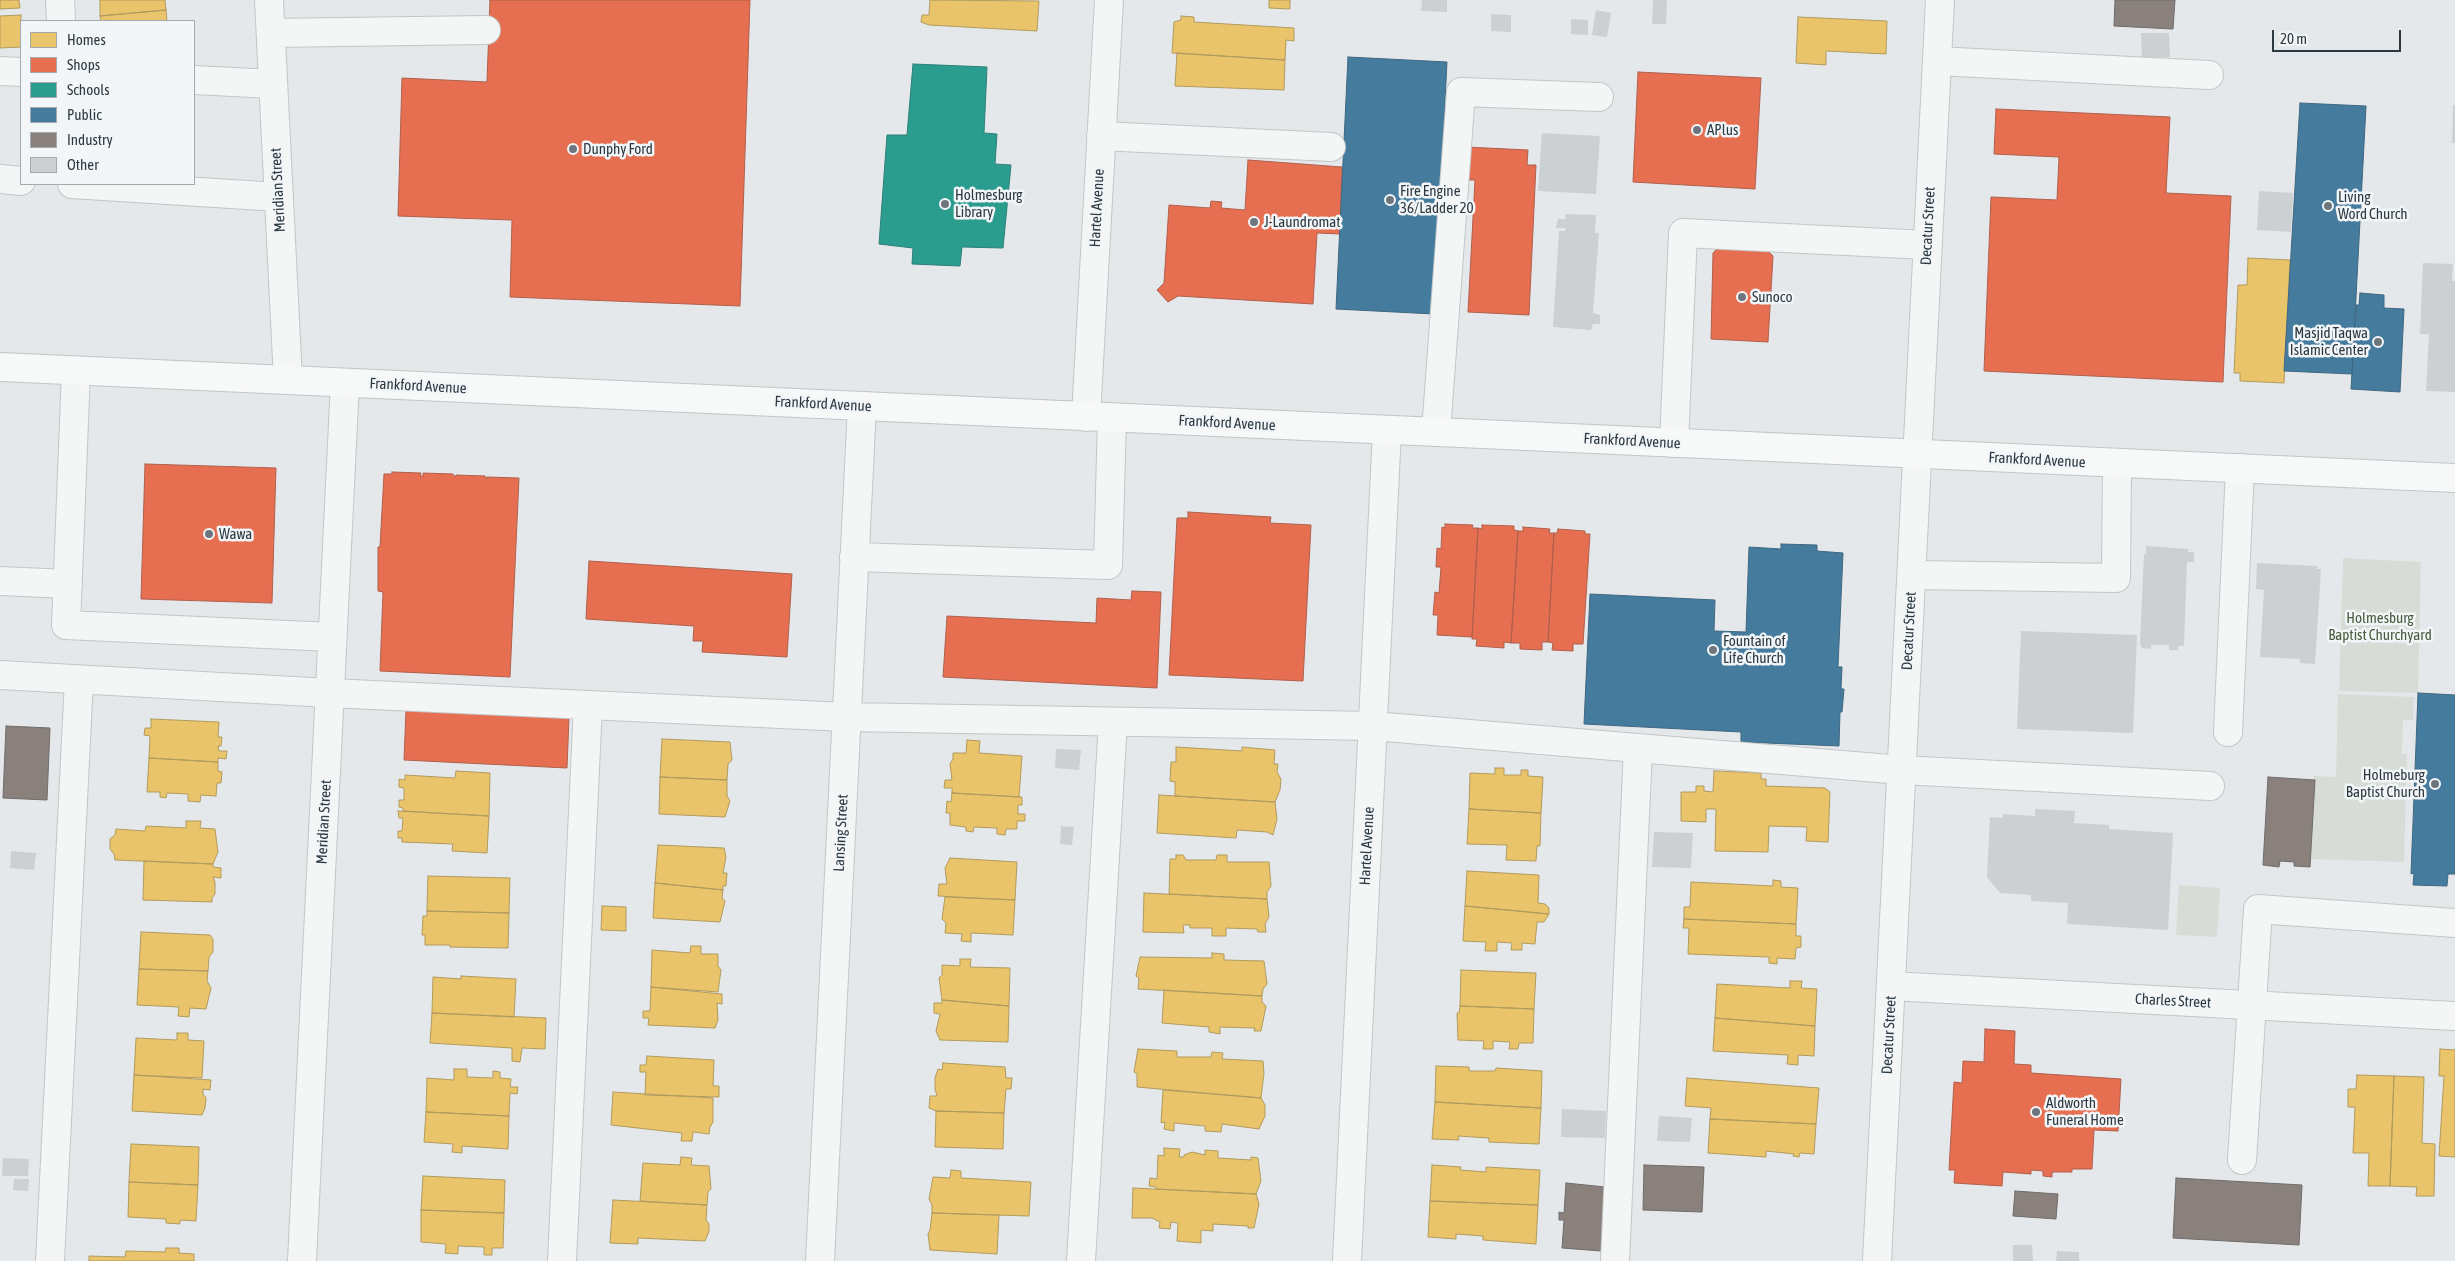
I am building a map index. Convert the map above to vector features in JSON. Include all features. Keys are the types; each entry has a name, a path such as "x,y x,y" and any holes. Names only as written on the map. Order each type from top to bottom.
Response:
{"main road":[{"name":"Frankford Avenue","path":"0,368 2455,478"}],"street":[{"path":"60,0 61,20"},
{"name":"Meridian Street","path":"269,0 288,380"},
{"name":"Hartel Avenue","path":"1086,416 1109,0"},
{"name":"Decatur Street","path":"1877,1261 1940,0"},
{"path":"271,33 486,30"},
{"path":"1937,61 2209,75"},
{"path":"0,71 20,72"},
{"path":"195,80 273,84"},
{"path":"1436,432 1461,92 1599,97"},
{"path":"1101,136 1331,147"},
{"path":"0,179 20,181"},
{"path":"88,185 279,197"},
{"path":"1674,443 1683,233 1927,244"},
{"path":"76,371 66,625 332,637"},
{"name":"Meridian Street","path":"302,1261 345,383"},
{"name":"Lansing Street","path":"820,1261 862,406"},
{"path":"854,557 1108,565 1112,418"},
{"name":"Hartel Avenue","path":"1347,1261 1387,430"},
{"path":"1912,575 2116,578 2117,463"},
{"path":"2228,732 2240,468"},
{"path":"0,581 68,584"},
{"path":"0,675 330,693 846,717 1373,726 1902,770 2210,786"},
{"path":"50,1261 79,680"},
{"path":"562,1261 588,705"},
{"path":"1081,1261 1113,722"},
{"path":"1615,1261 1638,748"},
{"path":"2242,1160 2258,909 2455,923"},
{"name":"Charles Street","path":"1891,986 2455,1016"}],"green space":[{"name":"Holmesburg Baptist Churchyard","path":"2343,558 2421,562 2418,693 2339,691"},
{"path":"2338,694 2414,697 2413,720 2403,720 2402,754 2407,754 2404,862 2311,859 2314,776 2336,777"},
{"path":"2179,885 2220,888 2217,937 2176,935"}],"building: Homes":[{"path":"0,0 19,0 20,8 0,9"},
{"path":"100,0 165,0 166,10 100,16"},
{"path":"930,0 1039,1 1037,31 929,25 921,22 922,15 929,15"},
{"path":"1269,0 1290,0 1290,9 1269,8"},
{"path":"166,10 167,20 101,20 100,16"},
{"path":"21,15 20,47 0,48 0,16"},
{"path":"1181,16 1194,17 1194,22 1294,28 1294,41 1286,40 1285,60 1172,53 1174,22 1181,20"},
{"path":"1798,17 1887,21 1886,54 1826,51 1826,65 1796,63"},
{"path":"1177,53 1285,60 1284,90 1175,86"},
{"path":"2248,258 2290,260 2284,383 2240,381 2240,373 2234,373 2238,285 2247,285"},
{"path":"151,719 219,722 218,737 222,737 221,746 218,746 219,751 227,751 226,759 218,758 218,762 149,758 150,736 144,735 145,728 151,728"},
{"path":"662,739 730,742 732,760 728,764 727,780 660,777"},
{"path":"967,740 980,741 979,753 1022,756 1019,797 952,793 952,788 944,788 945,780 952,780 950,764 953,759 953,753 966,753"},
{"path":"1176,747 1242,751 1242,747 1275,750 1274,764 1278,764 1277,772 1281,779 1280,790 1275,802 1175,796 1175,782 1170,781 1171,762 1176,762"},
{"path":"149,758 218,762 218,771 222,772 221,783 217,783 216,796 201,795 200,802 188,801 188,794 167,793 166,798 160,797 160,792 147,792"},
{"path":"1495,768 1504,768 1504,775 1521,775 1521,770 1528,770 1528,776 1543,777 1541,813 1469,809 1470,773 1495,774"},
{"path":"456,771 490,773 489,816 403,811 403,808 399,807 399,800 404,800 404,788 399,787 399,779 405,780 405,775 455,778"},
{"path":"1714,771 1761,773 1761,779 1766,779 1766,786 1825,788 1830,792 1828,842 1806,841 1807,827 1769,826 1768,852 1715,851 1716,809 1706,809 1706,822 1681,821 1681,792 1696,792 1696,786 1704,786 1704,791 1713,792"},
{"path":"660,777 727,780 727,796 730,801 725,817 659,814"},
{"path":"952,793 1022,797 1022,805 1018,805 1018,814 1025,814 1025,821 1017,821 1017,829 1006,829 1005,835 997,834 997,828 974,827 973,832 966,831 966,827 950,825 950,813 946,813 947,801 951,802"},
{"path":"1159,795 1275,802 1277,819 1273,835 1267,832 1237,830 1236,838 1157,833"},
{"path":"1469,809 1541,813 1540,846 1537,846 1536,861 1506,860 1507,845 1467,844"},
{"path":"398,811 489,816 487,853 452,851 453,844 402,842 402,838 398,838 398,831 402,831 403,818 399,818"},
{"path":"186,821 201,821 200,828 215,829 218,852 213,864 115,860 114,854 110,849 110,839 115,835 116,829 145,831 146,826 186,828"},
{"path":"658,845 724,848 726,857 723,873 727,873 726,886 723,886 723,890 655,883"},
{"path":"1176,855 1183,855 1186,860 1216,860 1217,855 1227,855 1227,862 1269,862 1271,886 1267,892 1267,899 1169,894 1170,859 1176,859"},
{"path":"950,858 1017,862 1015,900 938,896 939,884 947,884 945,868"},
{"path":"144,861 213,864 213,867 221,868 221,878 213,877 215,894 212,902 143,900"},
{"path":"1467,871 1539,875 1538,903 1545,904 1549,908 1549,914 1465,906"},
{"path":"428,876 510,878 509,913 427,911"},
{"path":"1773,880 1781,881 1781,887 1798,888 1796,924 1684,919 1684,907 1690,907 1691,882 1773,886"},
{"path":"655,883 723,890 722,898 725,901 720,922 653,918"},
{"path":"1144,893 1267,899 1269,917 1265,924 1266,932 1258,932 1257,929 1226,928 1226,936 1212,936 1212,928 1190,928 1190,925 1183,925 1184,933 1143,932"},
{"path":"945,897 1015,900 1013,935 971,933 971,942 961,941 962,934 945,933 946,923 942,919"},
{"path":"602,906 626,907 626,931 601,930"},
{"path":"1465,906 1549,914 1544,922 1537,922 1535,944 1522,943 1522,950 1511,950 1512,943 1497,942 1497,951 1485,951 1486,942 1463,941"},
{"path":"427,911 509,913 508,948 425,945 425,935 422,935 423,916 427,916"},
{"path":"1684,919 1796,924 1796,936 1801,936 1801,947 1796,948 1795,959 1777,958 1777,964 1769,963 1769,957 1688,954 1689,928 1683,928"},
{"path":"141,932 210,935 213,939 213,952 209,957 208,971 139,969"},
{"path":"691,946 701,946 701,954 718,954 718,966 721,970 718,992 651,987 652,950 690,953"},
{"path":"1212,953 1224,954 1224,960 1264,961 1267,984 1263,989 1262,996 1138,989 1139,978 1136,976 1140,957 1212,958"},
{"path":"960,959 971,959 970,967 1010,968 1009,1006 942,1000 939,978 942,975 942,965 960,966"},
{"path":"139,969 208,971 207,981 211,988 206,1009 190,1008 189,1017 178,1016 179,1007 137,1005"},
{"path":"1461,970 1536,973 1534,1009 1460,1006"},
{"path":"461,976 516,979 514,1017 432,1013 433,977 461,979"},
{"path":"1790,981 1802,981 1801,988 1817,989 1815,1026 1715,1018 1717,984 1790,988"},
{"path":"651,987 722,994 722,1004 717,1003 718,1020 715,1028 648,1025 649,1018 643,1018 643,1011 650,1011"},
{"path":"1164,990 1262,996 1262,1002 1266,1006 1261,1031 1254,1031 1255,1028 1220,1027 1220,1034 1209,1032 1209,1027 1162,1023"},
{"path":"942,1000 1009,1006 1008,1042 940,1040 936,1031 940,1014 934,1013 934,1003 942,1003"},
{"path":"1460,1006 1534,1009 1533,1043 1519,1043 1518,1049 1509,1049 1510,1042 1493,1041 1493,1049 1483,1049 1484,1041 1458,1040 1457,1013 1459,1013"},
{"path":"432,1013 546,1018 545,1049 522,1048 520,1062 512,1061 512,1048 430,1043"},
{"path":"1715,1018 1815,1026 1814,1056 1798,1055 1798,1065 1787,1064 1788,1055 1713,1051"},
{"path":"177,1033 188,1033 188,1040 204,1041 202,1078 134,1075 136,1038 177,1040"},
{"path":"1138,1049 1177,1051 1177,1057 1211,1057 1212,1052 1223,1053 1222,1059 1263,1061 1264,1073 1261,1098 1137,1087 1137,1074 1134,1072"},
{"path":"2440,1049 2455,1050 2455,1157 2439,1156 2444,1076 2439,1076"},
{"path":"647,1056 714,1060 713,1086 719,1086 719,1097 645,1095 646,1072 640,1072 640,1065 646,1065"},
{"path":"943,1063 1005,1067 1006,1078 1012,1078 1011,1089 1006,1089 1004,1113 936,1111 929,1108 930,1096 937,1096 935,1078 938,1069 942,1070"},
{"path":"1436,1066 1469,1067 1469,1071 1495,1071 1496,1068 1542,1071 1541,1108 1435,1102"},
{"path":"454,1069 467,1069 467,1077 493,1078 493,1071 500,1072 500,1078 511,1079 510,1087 518,1087 517,1094 510,1093 509,1116 426,1112 427,1078 454,1080"},
{"path":"134,1075 211,1080 210,1090 203,1089 203,1094 206,1098 202,1115 132,1111"},
{"path":"2357,1075 2394,1076 2390,1186 2368,1186 2369,1153 2353,1153 2355,1107 2348,1107 2348,1089 2356,1089"},
{"path":"2394,1076 2424,1077 2422,1143 2435,1144 2434,1196 2416,1196 2417,1187 2390,1186"},
{"path":"1687,1078 1819,1088 1816,1124 1710,1119 1711,1108 1685,1106"},
{"path":"1163,1090 1261,1098 1265,1105 1265,1116 1259,1129 1222,1124 1221,1132 1205,1131 1205,1126 1174,1123 1174,1131 1164,1129 1165,1122 1161,1123"},
{"path":"613,1092 713,1098 713,1122 709,1134 693,1132 692,1141 681,1141 682,1133 611,1125"},
{"path":"1435,1102 1541,1108 1539,1144 1489,1142 1489,1138 1458,1136 1459,1140 1432,1139"},
{"path":"936,1111 1004,1113 1003,1149 935,1147"},
{"path":"426,1112 509,1116 508,1149 462,1146 462,1153 452,1152 453,1144 424,1142"},
{"path":"1710,1119 1816,1124 1814,1154 1800,1153 1799,1157 1793,1156 1794,1154 1766,1151 1766,1157 1708,1153"},
{"path":"131,1144 199,1147 198,1185 129,1182"},
{"path":"1164,1148 1180,1149 1179,1157 1184,1157 1184,1155 1192,1152 1205,1155 1205,1150 1218,1151 1218,1158 1251,1160 1251,1157 1258,1158 1261,1181 1256,1194 1156,1189 1156,1187 1149,1186 1150,1178 1157,1179 1158,1155 1164,1156"},
{"path":"681,1157 692,1158 691,1165 709,1166 711,1189 708,1192 707,1205 640,1201 643,1163 680,1165"},
{"path":"1432,1165 1461,1167 1460,1170 1486,1172 1486,1167 1540,1170 1538,1205 1430,1201"},
{"path":"951,1170 961,1171 961,1178 1031,1182 1029,1216 932,1213 932,1205 929,1199 933,1177 950,1178"},
{"path":"423,1176 505,1180 504,1213 421,1210"},
{"path":"129,1182 198,1185 196,1221 180,1220 180,1224 166,1223 166,1219 128,1217"},
{"path":"1133,1188 1256,1194 1259,1204 1254,1228 1213,1224 1213,1231 1201,1230 1201,1243 1177,1241 1178,1223 1171,1222 1170,1229 1159,1228 1160,1222 1152,1218 1132,1218"},
{"path":"613,1200 707,1205 706,1220 709,1224 709,1231 705,1241 638,1238 638,1244 610,1243"},
{"path":"1430,1201 1538,1205 1536,1244 1483,1240 1483,1236 1456,1234 1456,1239 1428,1237"},
{"path":"421,1210 504,1213 503,1248 492,1248 492,1255 484,1255 484,1247 458,1246 458,1254 445,1253 446,1244 421,1242"},
{"path":"932,1213 999,1215 997,1254 930,1250 928,1234"},
{"path":"166,1248 179,1248 179,1253 194,1254 194,1261 89,1261 89,1256 125,1257 126,1251 165,1252"}],"building: Shops":[{"name":"Dunphy Ford","path":"490,0 750,0 740,306 510,297 512,220 398,216 402,78 487,82"},
{"name":"APlus","path":"1638,72 1761,78 1755,189 1633,182"},
{"path":"1996,109 2170,117 2166,193 2231,196 2223,382 1984,371 1991,197 2057,200 2059,157 1994,154"},
{"path":"1466,147 1528,150 1527,165 1536,165 1529,315 1468,312 1475,180 1464,180"},
{"name":"J-Laundromat","path":"1248,160 1342,167 1340,234 1317,233 1313,304 1178,296 1168,302 1157,290 1164,283 1169,205 1210,208 1211,201 1222,202 1221,208 1245,210"},
{"name":"Sunoco","path":"1717,249 1767,250 1773,256 1768,342 1711,339 1713,253"},
{"name":"Wawa","path":"145,464 276,468 272,603 141,599"},
{"path":"392,472 421,473 420,476 423,476 423,473 453,474 455,477 456,475 485,476 487,479 487,477 519,478 510,677 380,671 383,592 378,591 378,547 380,547 384,474 392,474"},
{"path":"1188,512 1271,517 1270,523 1311,525 1303,681 1169,675 1177,518 1188,518"},
{"path":"1445,524 1473,525 1472,528 1478,528 1472,637 1437,635 1438,615 1433,615 1435,592 1439,593 1441,567 1436,567 1437,548 1441,549 1442,527 1445,528"},
{"path":"1482,525 1514,526 1514,530 1518,531 1511,643 1504,642 1504,648 1476,646 1477,639 1472,639 1478,528 1482,529"},
{"path":"1523,527 1550,529 1549,533 1554,533 1548,642 1542,642 1542,650 1520,649 1520,643 1511,643 1518,531 1523,531"},
{"path":"1558,529 1585,531 1585,534 1590,534 1583,644 1573,644 1573,651 1552,650 1553,643 1548,642 1554,533 1557,533"},
{"path":"589,561 792,574 787,657 702,652 703,641 693,641 694,626 586,619"},
{"path":"1132,591 1161,592 1157,688 943,677 947,616 1096,623 1097,598 1131,600"},
{"path":"406,710 569,718 567,768 404,760"},
{"name":"Aldworth Funeral Home","path":"1985,1029 2015,1031 2014,1064 2031,1065 2031,1073 2121,1079 2118,1131 2094,1130 2092,1169 2052,1172 2052,1177 2043,1176 2043,1171 2031,1170 2031,1174 2003,1172 2002,1186 1954,1183 1955,1170 1949,1170 1954,1082 1962,1083 1963,1061 1984,1062"}],"building: Schools":[{"name":"Holmesburg Library","path":"913,64 987,67 984,133 997,134 995,164 1011,165 1003,248 962,247 960,266 912,264 913,248 879,244 887,135 907,135"}],"building: Public":[{"name":"Fire Engine 36/Ladder 20","path":"1348,57 1447,62 1434,314 1336,309"},
{"name":"Living Word Church","path":"2300,103 2366,106 2352,374 2284,371"},
{"name":"Masjid Taqwa Islamic Center","path":"2360,293 2384,295 2384,308 2404,309 2400,392 2351,389 2356,305 2359,305"},
{"name":"Fountain of Life Church","path":"1781,544 1817,545 1817,551 1843,553 1838,667 1842,667 1841,689 1844,689 1842,712 1840,712 1839,746 1741,742 1741,732 1584,724 1590,594 1715,600 1714,631 1746,632 1749,547 1781,549"},
{"name":"Holmeburg Baptist Church","path":"2418,693 2455,695 2455,874 2448,874 2447,886 2413,885 2414,873 2411,874"}],"building: Industry":[{"path":"2115,0 2175,0 2173,29 2114,26"},
{"path":"6,726 50,728 47,800 3,798"},
{"path":"2268,777 2315,780 2310,867 2294,866 2294,862 2280,861 2279,867 2263,865"},
{"path":"1644,1165 1704,1167 1702,1212 1643,1210"},
{"path":"2176,1178 2302,1185 2299,1245 2173,1238"},
{"path":"1566,1183 1605,1187 1601,1251 1562,1248 1564,1220 1559,1220 1559,1212 1564,1213"},
{"path":"2015,1191 2058,1194 2056,1219 2013,1216"}],"building: Other":[{"path":"1422,0 1447,0 1447,12 1421,11"},
{"path":"1653,0 1667,0 1666,24 1652,24"},
{"path":"1596,10 1611,13 1607,37 1592,35"},
{"path":"1491,14 1511,15 1511,32 1491,31"},
{"path":"1571,19 1588,20 1588,35 1571,34"},
{"path":"2141,33 2169,33 2170,57 2142,58"},
{"path":"2453,105 2455,105 2455,143 2452,143"},
{"path":"1542,133 1600,136 1596,194 1538,191"},
{"path":"2259,191 2293,193 2291,232 2257,230"},
{"path":"1565,214 1596,215 1595,233 1599,233 1593,313 1600,315 1600,324 1593,324 1591,330 1553,327 1559,231 1565,231 1566,228 1556,228 1558,219 1566,219"},
{"path":"2423,263 2453,264 2452,281 2455,281 2455,392 2426,391 2429,334 2420,334"},
{"path":"2146,546 2188,549 2188,552 2194,552 2194,562 2187,562 2184,646 2178,646 2178,650 2169,650 2169,645 2151,645 2151,649 2142,648 2140,644 2144,554 2146,554"},
{"path":"2257,563 2317,566 2317,569 2321,569 2315,664 2300,663 2300,659 2260,657 2264,590 2256,589"},
{"path":"2021,631 2137,635 2133,733 2017,729"},
{"path":"1056,749 1081,750 1079,770 1055,768"},
{"path":"2035,809 2075,811 2074,823 2109,825 2109,829 2173,833 2168,930 2067,924 2068,903 2031,901 2031,895 2000,893 1987,877 1990,817 2002,818 2003,814 2035,816"},
{"path":"1061,826 1074,827 1072,845 1060,844"},
{"path":"1654,832 1693,833 1691,868 1652,867"},
{"path":"11,851 36,853 34,870 10,868"},
{"path":"1562,1109 1606,1111 1605,1138 1561,1137"},
{"path":"1659,1116 1692,1118 1690,1142 1657,1141"},
{"path":"3,1158 29,1159 28,1176 2,1176"},
{"path":"14,1179 29,1179 28,1191 13,1190"},
{"path":"2013,1245 2032,1245 2033,1261 2013,1261"},
{"path":"2057,1251 2079,1252 2079,1261 2056,1261"}],"place":[{"name":"APlus","path":"1697,130"},
{"name":"Dunphy Ford","path":"573,149"},
{"name":"Fire Engine 36/Ladder 20","path":"1390,200"},
{"name":"Holmesburg Library","path":"945,204"},
{"name":"Living Word Church","path":"2328,206"},
{"name":"J-Laundromat","path":"1254,222"},
{"name":"Sunoco","path":"1742,297"},
{"name":"Masjid Taqwa Islamic Center","path":"2378,342"},
{"name":"Wawa","path":"209,534"},
{"name":"Fountain of Life Church","path":"1713,650"},
{"name":"Holmeburg Baptist Church","path":"2435,784"},
{"name":"Aldworth Funeral Home","path":"2036,1112"}]}
